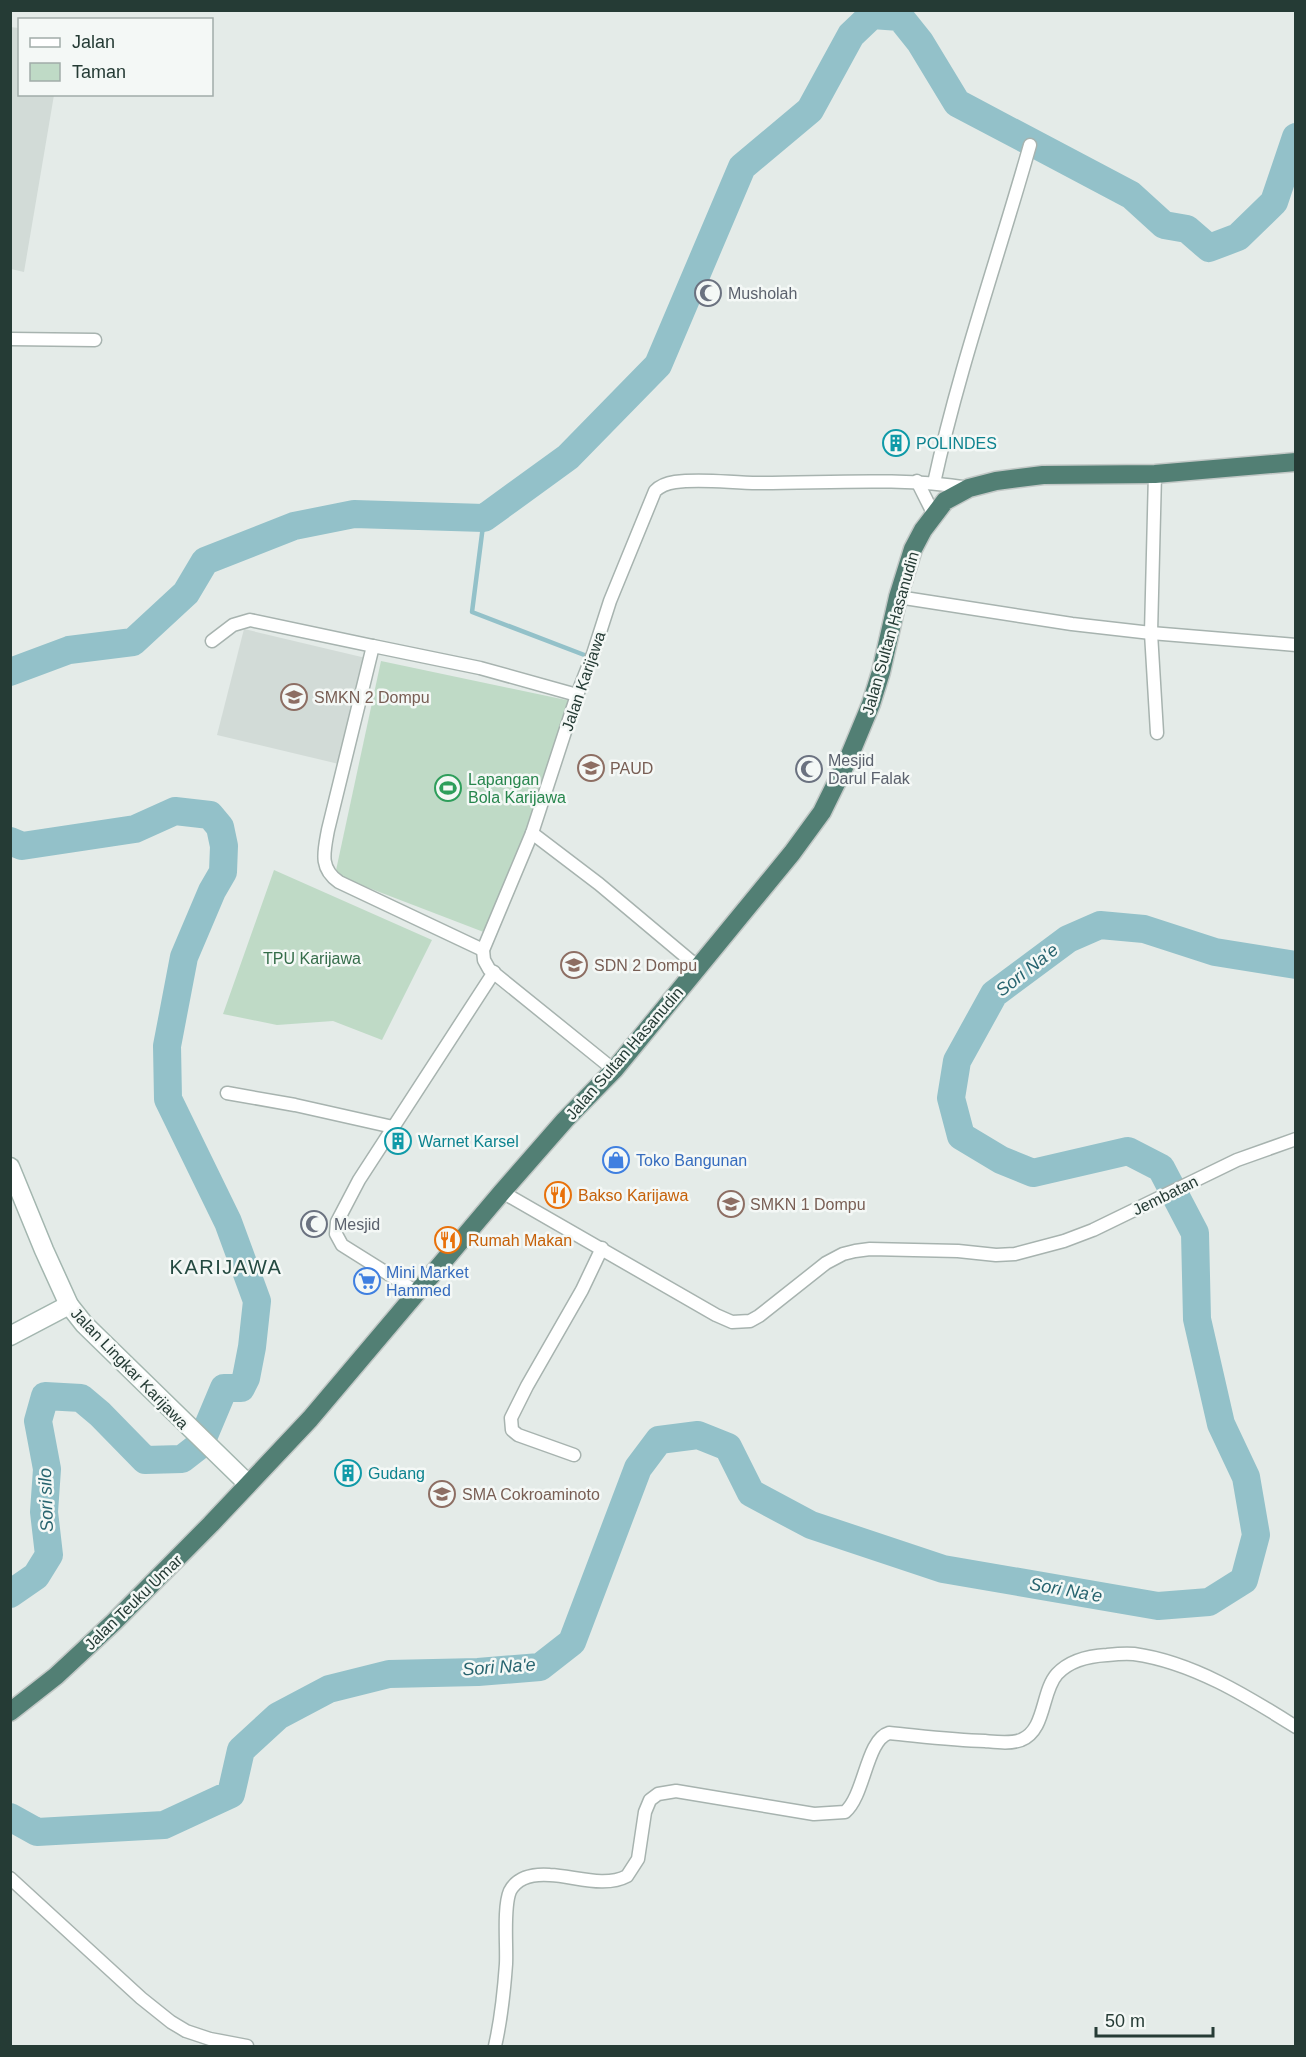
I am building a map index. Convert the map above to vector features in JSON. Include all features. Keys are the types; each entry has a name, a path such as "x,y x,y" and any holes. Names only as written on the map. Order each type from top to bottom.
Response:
{"highway":[{"name":"Jalan Sultan Hasanudin","path":"248,1484 310,1419 565,1120 614,1070 792,853 822,812 849,757 871,704 881,672 898,597 913,549 945,501 969,488 996,481 1043,475 1155,474 1296,462"},
{"name":"Jalan Teuku Umar","path":"10,1712 56,1676 114,1622 212,1524 248,1484"}],"main road":[{"name":"Jalan Lingkar Karijawa","path":"10,1167 69,1305 84,1324 248,1484"},
{"path":"10,1336 69,1305"}],"street":[{"path":"934,483 964,363 1004,239 1030,145"},
{"path":"10,339 95,340"},
{"path":"1155,474 1151,633 1157,733"},
{"name":"Jalan Karijawa","path":"483,950 532,832 577,694 654,491 674,482 690,481 757,483 917,481"},
{"path":"917,481 969,488"},
{"path":"917,481 934,515"},
{"path":"898,597 1071,624 1296,645"},
{"path":"212,641 232,625 250,620 480,668 577,694"},
{"path":"373,646 328,830 324,853 329,876 483,950 486,963 494,972 614,1070"},
{"path":"532,832 599,884 698,967"},
{"path":"417,1292 342,1245 336,1234 337,1222 393,1127 494,972"},
{"path":"227,1093 393,1127"},
{"name":"Jembatan","path":"602,1248 716,1315 732,1322 745,1323 759,1317 826,1263 843,1254 870,1249 1014,1254 1065,1241 1093,1230 1237,1160 1296,1138"},
{"path":"502,1192 602,1248 582,1290 527,1386 511,1418 510,1425 518,1435 574,1455"},
{"path":"495,2046 503,1997 510,1892 524,1878 534,1876 549,1875 609,1881 627,1876 638,1859 645,1812 650,1800 658,1794 676,1791 814,1814 845,1812 856,1797 873,1750 884,1735 889,1733 948,1740 995,1742 1024,1739 1034,1730 1050,1683 1059,1672 1075,1660 1095,1655 1132,1654 1162,1660 1205,1676 1296,1727"},
{"path":"10,1878 141,1998 171,2022 186,2031 210,2039 248,2046"}],"shaded area":[{"path":"10,27 18,28 18,96 54,96 24,272 11,269"},
{"name":"SMKN 2 Dompu","path":"244,629 370,659 343,765 217,735"}],"green space":[{"name":"Lapangan Bola Karijawa","path":"381,661 571,701 494,936 335,875"},
{"name":"TPU Karijawa","path":"274,870 432,940 382,1040 333,1021 277,1025 223,1014"}],"waterway":[{"path":"10,672 69,650 133,642 186,593 205,561 294,526 354,514 484,518 568,457 658,365 742,167 810,110 851,35 872,15 900,17 920,42 957,103 1131,195 1164,225 1187,229 1209,248 1238,237 1274,202 1296,137"},
{"path":"484,518 472,612 587,656"},
{"name":"Sori silo","path":"10,841 22,846 135,829 175,811 210,815 220,827 224,846 223,872 212,891 184,957 167,1046 168,1099 228,1222 257,1301 246,1378 241,1388 224,1388 200,1445 182,1459 145,1460 81,1398 45,1396 38,1421 47,1469 44,1512 49,1555 36,1576 10,1594"},
{"name":"Sori Na'e","path":"10,1817 37,1832 164,1825 231,1794 241,1750 278,1716 329,1689 389,1674 478,1672 540,1667 572,1642 638,1468 659,1440 698,1435 728,1447 751,1493 811,1525 943,1569 1158,1606 1209,1602 1244,1580 1256,1535 1246,1477 1221,1424 1197,1319 1195,1233 1161,1168 1128,1151 1033,1173 1001,1160 961,1136 951,1098 957,1061 994,994 1068,939 1100,925 1144,929 1215,952 1296,965"}],"place":[{"name":"Musholah","path":"708,293"},
{"name":"POLINDES","path":"896,443"},
{"name":"SMKN 2 Dompu","path":"294,697"},
{"name":"PAUD","path":"591,768"},
{"name":"Mesjid Darul Falak","path":"809,769"},
{"name":"Lapangan Bola Karijawa","path":"448,788"},
{"name":"SDN 2 Dompu","path":"574,965"},
{"name":"Warnet Karsel","path":"398,1141"},
{"name":"Toko Bangunan","path":"616,1160"},
{"name":"Bakso Karijawa","path":"558,1195"},
{"name":"SMKN 1 Dompu","path":"731,1204"},
{"name":"Mesjid","path":"314,1224"},
{"name":"Rumah Makan","path":"448,1240"},
{"name":"Mini Market Hammed","path":"367,1281"},
{"name":"Gudang","path":"348,1473"},
{"name":"SMA Cokroaminoto","path":"442,1494"}],"district":[{"name":"KARIJAWA","path":"226,1267"}]}
